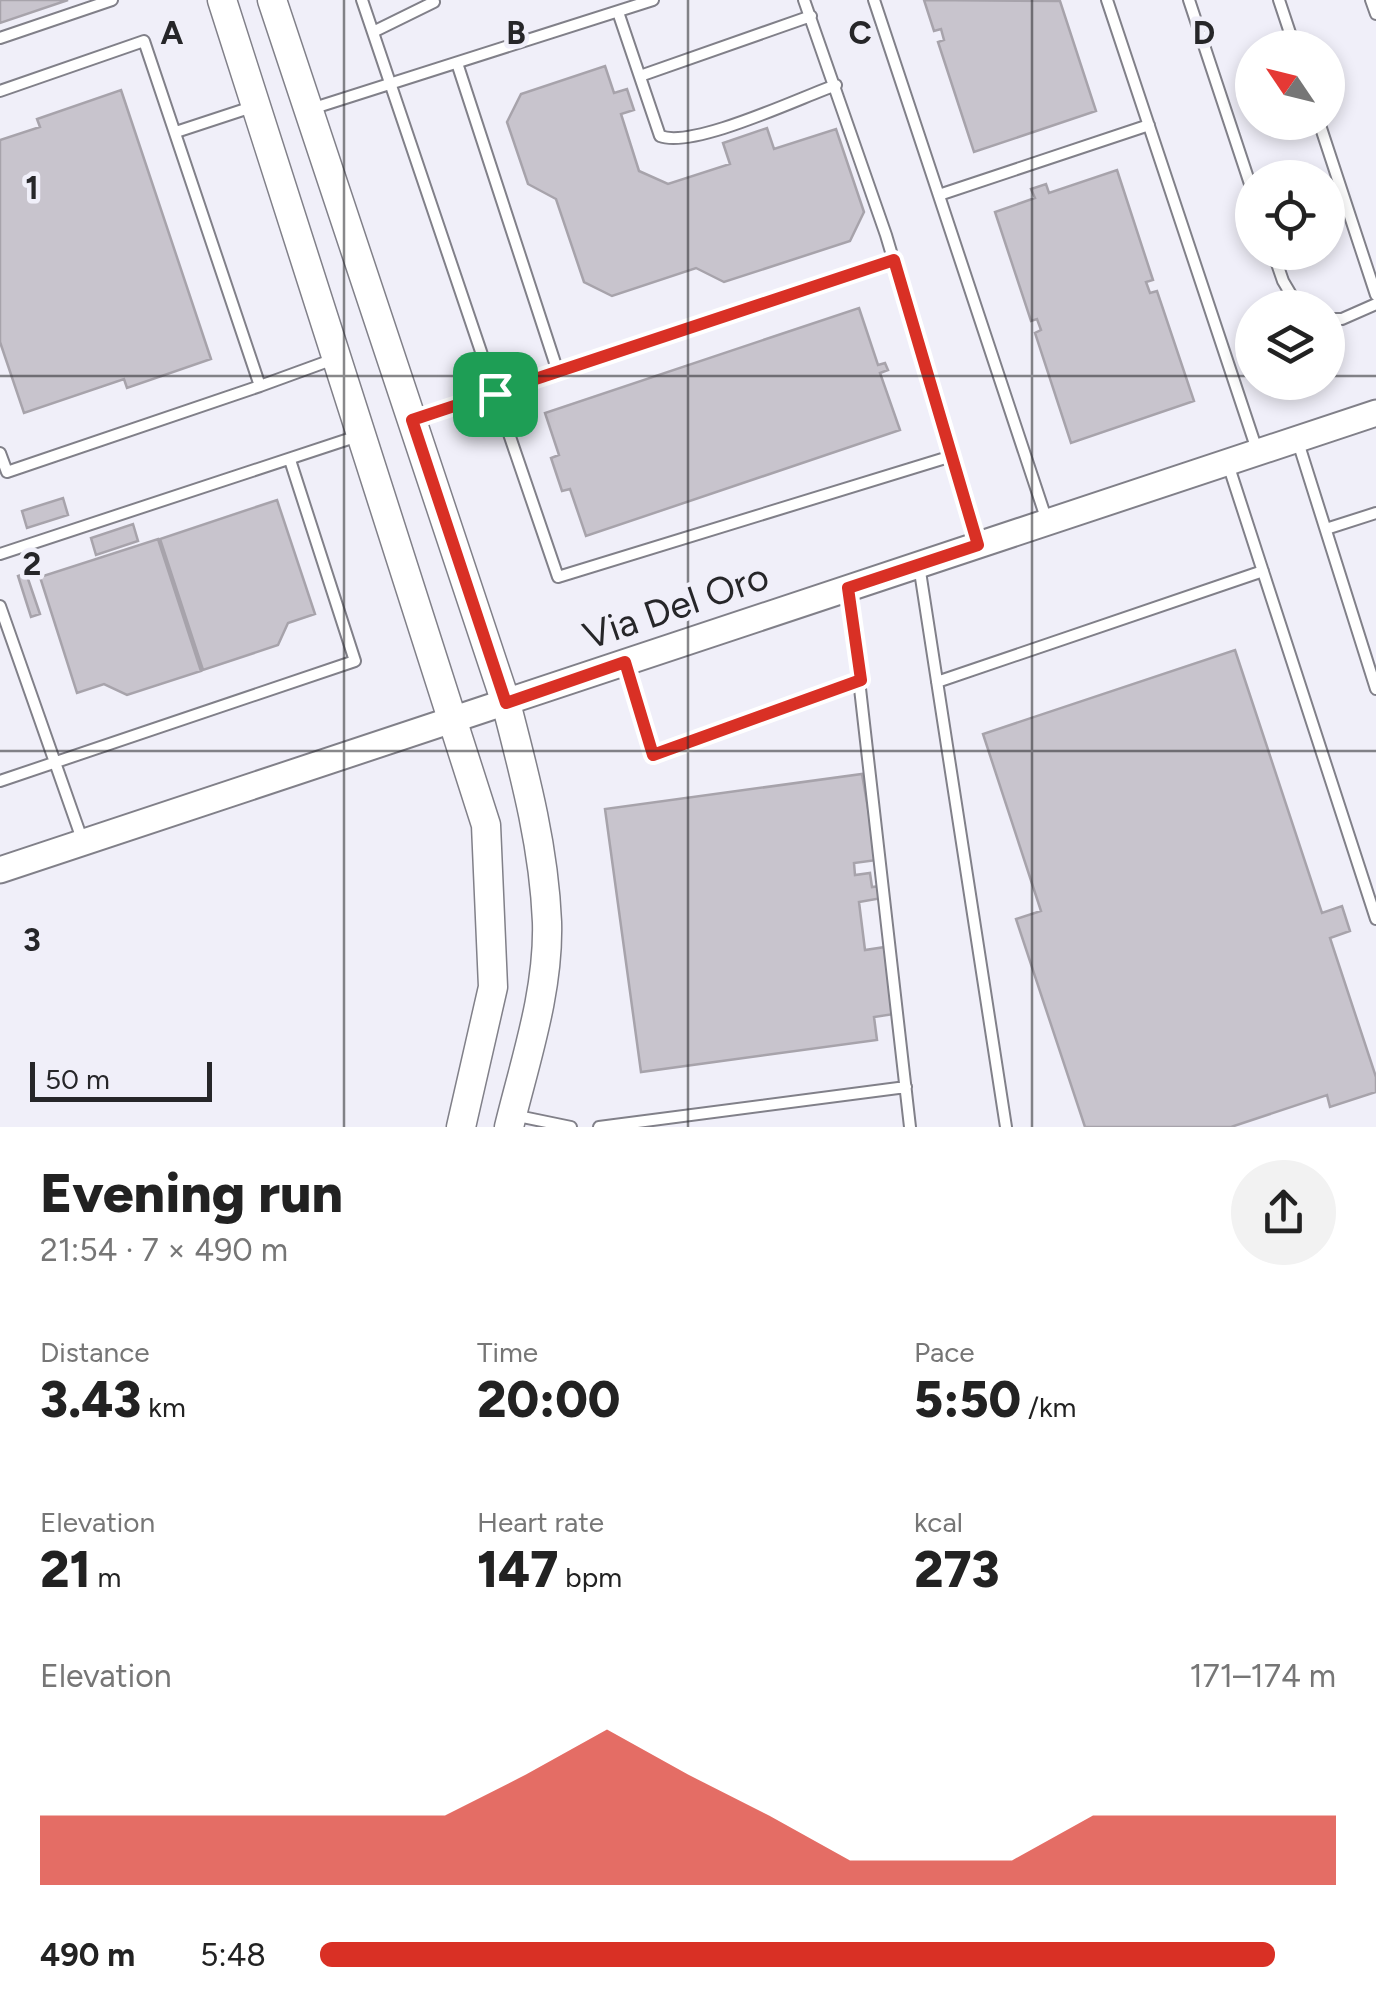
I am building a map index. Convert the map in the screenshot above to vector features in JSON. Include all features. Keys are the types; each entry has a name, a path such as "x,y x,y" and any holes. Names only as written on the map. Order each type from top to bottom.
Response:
{"main road":[{"path":"222,0 486,825 493,987 461,1127"},
{"path":"272,0 506,703 536,814 547,924 541,996 510,1121"},
{"path":"258,105 309,110"}],"street":[{"name":"Via Del Oro","path":"0,870 1376,413"}],"lane":[{"path":"0,38 112,0"},
{"path":"362,0 558,577 952,456"},
{"path":"309,110 653,0"},
{"path":"804,0 894,260 978,545"},
{"path":"874,0 1047,522"},
{"path":"1107,0 1258,452"},
{"path":"1189,0 1242,160"},
{"path":"1279,0 1288,30"},
{"path":"1372,0 1376,14"},
{"path":"373,32 435,1"},
{"path":"618,12 660,136 671,140 698,135 836,85"},
{"path":"640,76 811,16"},
{"path":"0,91 144,41 260,386"},
{"path":"457,64 558,372"},
{"path":"176,132 258,105"},
{"path":"939,196 1148,125"},
{"path":"1325,140 1376,296"},
{"path":"412,420 894,260"},
{"path":"1345,317 1376,304"},
{"path":"0,453 6,472 337,358"},
{"path":"0,554 362,435"},
{"path":"1297,439 1376,689"},
{"path":"0,780 355,660 290,460"},
{"path":"1228,462 1376,919"},
{"path":"1326,529 1376,514"},
{"path":"919,564 1006,1127"},
{"path":"937,682 1263,571"},
{"path":"848,588 910,1127"},
{"path":"0,606 84,843"},
{"path":"625,662 653,755 861,680"},
{"path":"599,1127 906,1088"},
{"path":"510,1121 570,1127"}],"building":[{"path":"0,0 68,0 0,23"},
{"path":"924,0 1060,1 1096,111 974,152 938,42 944,40 941,29 934,31"},
{"path":"605,66 614,93 627,89 634,110 621,114 639,171 668,184 730,164 723,143 767,128 774,149 836,129 864,212 850,241 724,282 696,268 612,296 584,282 556,199 528,184 507,122 521,94"},
{"path":"121,90 211,359 127,388 124,379 24,413 0,342 0,140 40,127 37,119"},
{"path":"1117,170 1153,280 1146,282 1150,293 1157,291 1194,401 1071,443 1035,333 1041,330 1037,319 1031,321 995,212 1035,198 1031,189 1046,184 1049,193"},
{"path":"859,308 878,365 885,363 888,370 880,373 900,430 586,536 570,489 562,491 551,458 559,455 545,413"},
{"path":"63,498 68,515 27,528 22,511"},
{"path":"277,500 315,614 288,623 278,645 203,670 160,539"},
{"path":"133,524 138,541 96,555 91,538"},
{"path":"158,539 201,671 127,695 104,684 77,693 40,577"},
{"path":"26,573 40,614 31,617 18,576"},
{"path":"1235,650 1322,913 1342,906 1350,931 1330,938 1376,1077 1376,1092 1330,1107 1327,1095 1231,1127 1085,1127 1016,919 1041,911 983,734"},
{"path":"862,774 877,860 854,863 855,875 870,873 872,887 881,886 882,898 859,902 865,950 885,947 894,1014 874,1017 877,1040 641,1072 605,809"}],"route":[{"path":"894,260 978,545 848,588 861,680 653,755 625,662 506,703 412,420 495,394 894,260"}]}
